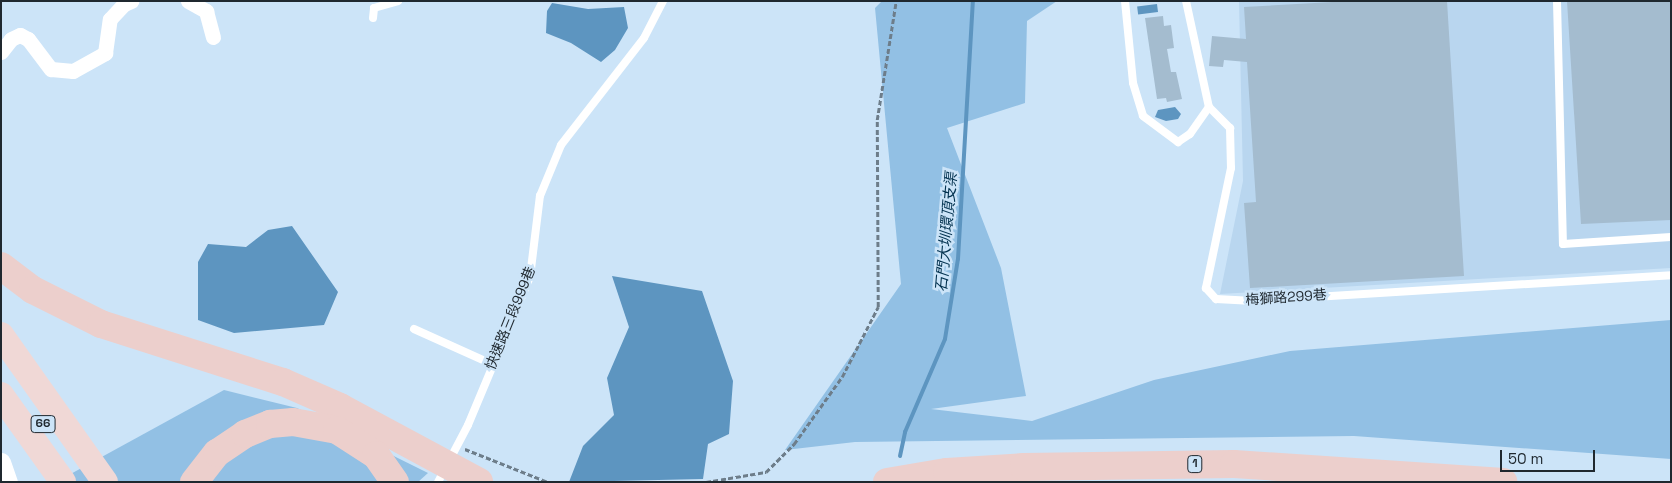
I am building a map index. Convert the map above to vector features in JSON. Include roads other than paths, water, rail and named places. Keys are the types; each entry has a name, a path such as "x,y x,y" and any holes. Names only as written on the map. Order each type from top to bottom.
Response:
{"highway":[{"path":"1,266 33,290 101,324 283,382 340,407 479,482"},
{"path":"1,282 27,301 94,336 144,354 340,407"},
{"path":"1,335 105,482"},
{"name":"66","path":"1,366 84,482"},
{"name":"66","path":"1,395 62,482"},
{"path":"194,482 217,453 245,434 270,424 294,422 337,430 376,455 394,482"},
{"path":"1,427 40,482"},
{"name":"1","path":"887,482 948,472 1024,467 1234,464 1503,482"}],"street":[{"path":"1,52 11,39 20,35 28,39 50,69 73,71 105,53 110,19 124,4 131,1"},
{"path":"188,1 206,11 214,36"},
{"path":"1,462 8,482"}],"lane":[{"path":"373,18 374,8 398,1"},
{"name":"快速路三段999巷","path":"438,482 457,446 530,277 537,243 540,196 561,145 644,38 663,1"},
{"path":"1125,1 1133,83 1143,116 1178,142 1190,134 1209,107 1186,1"},
{"path":"1557,1 1563,244 1671,237"},
{"name":"梅獅路299巷","path":"1209,107 1230,128 1231,168 1206,288 1216,299 1249,301 1671,275"},
{"path":"414,329 492,364"}],"waterway":[{"name":"石門大圳環頂支渠","path":"900,456 905,432 945,339 958,259 973,1"}]}
